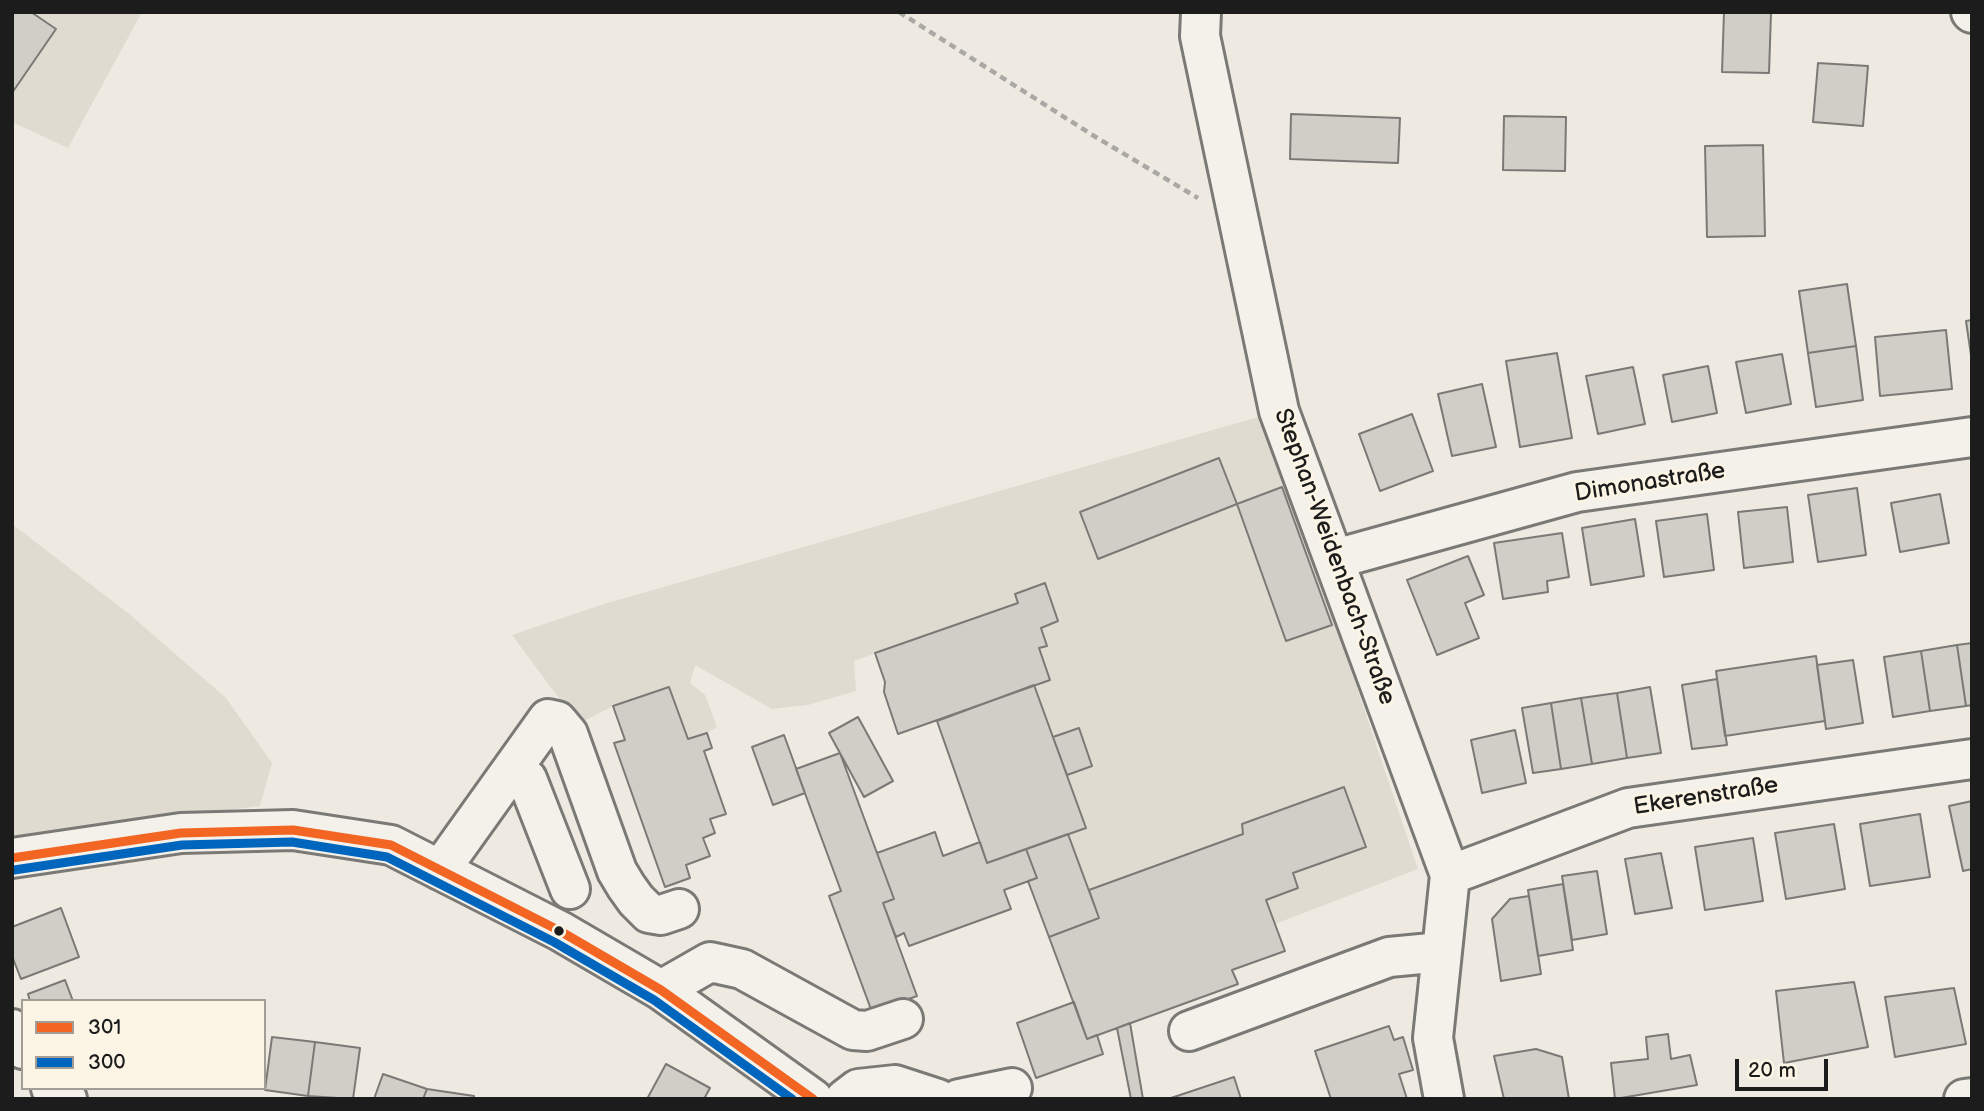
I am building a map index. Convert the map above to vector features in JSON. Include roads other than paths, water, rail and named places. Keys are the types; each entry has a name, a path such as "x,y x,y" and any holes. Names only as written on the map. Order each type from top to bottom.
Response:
{"street":[{"name":"Stephan-Weidenbach-Straße","path":"1200,12 1200,36 1279,411 1450,875 1433,1038 1444,1099"},
{"name":"Dimonastraße","path":"1335,559 1577,492 1972,437"},
{"path":"440,870 548,719 557,721 568,734 617,871 626,886 649,913 661,915 679,909"},
{"name":"Ekerenstraße","path":"1450,875 1628,807 1972,759"},
{"path":"513,769 527,779 570,889"},
{"path":"12,858 181,833 293,830 391,845 560,931 661,990 813,1099"},
{"path":"1189,1031 1389,957 1442,952"},
{"path":"661,990 710,962 742,969 853,1030 867,1031 903,1019"},
{"path":"12,1029 21,1045"},
{"path":"845,1099 858,1089 895,1085 938,1099"},
{"path":"959,1099 1012,1088"},
{"path":"1964,1099 1972,1098"}]}
